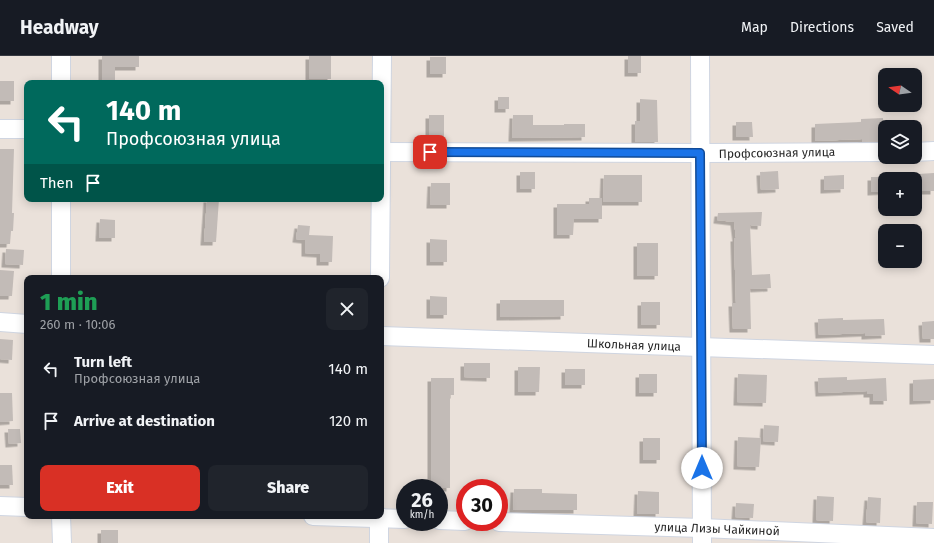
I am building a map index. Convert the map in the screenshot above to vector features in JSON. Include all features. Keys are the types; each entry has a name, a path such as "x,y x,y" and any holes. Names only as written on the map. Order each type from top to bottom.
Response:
{"street":[{"path":"61,56 61,80"},
{"path":"382,56 382,80"},
{"path":"700,56 702,536"},
{"path":"0,129 24,129"},
{"path":"922,152 934,151"},
{"name":"Профсоюзная улица","path":"384,152 878,152"},
{"path":"61,202 61,275"},
{"path":"380,275 381,202"},
{"path":"0,322 24,324"},
{"name":"Школьная улица","path":"384,336 934,355"},
{"path":"0,506 24,507"},
{"path":"384,517 396,518"},
{"path":"61,519 62,543"},
{"path":"379,519 379,543"},
{"name":"улица Лизы Чайкиной","path":"508,523 702,536 934,538"}],"building":[{"path":"102,56 139,56 139,67 115,67 115,80 102,80"},
{"path":"309,56 331,56 331,79 309,79"},
{"path":"628,56 641,56 641,73 628,73"},
{"path":"430,57 446,57 446,74 430,74"},
{"path":"0,81 14,81 14,101 0,101"},
{"path":"498,97 509,97 509,109 498,109"},
{"path":"640,99 657,100 658,142 635,142 635,121 640,121"},
{"path":"429,115 444,115 444,137 429,138"},
{"path":"513,115 533,115 533,125 585,124 585,137 512,138"},
{"path":"883,118 883,120 878,120 878,141 862,142 862,139 815,141 815,124 861,122 861,119"},
{"path":"736,122 752,122 753,137 736,137"},
{"path":"0,149 14,149 12,213 14,213 13,231 11,231 10,244 0,244"},
{"path":"778,171 779,189 761,190 760,172"},
{"path":"520,172 535,172 535,189 520,189"},
{"path":"934,173 934,191 922,191 922,174"},
{"path":"604,175 642,175 642,202 603,202"},
{"path":"844,175 844,189 824,190 824,176"},
{"path":"871,177 878,177 878,192 871,192"},
{"path":"431,183 450,183 450,205 430,205"},
{"path":"589,198 602,198 602,219 574,219 573,235 557,235 557,204 589,204"},
{"path":"207,202 219,202 216,242 204,242"},
{"path":"762,212 761,226 750,225 752,275 770,274 771,288 750,289 751,329 733,329 732,303 736,303 734,238 736,238 734,222 717,220 718,213"},
{"path":"100,219 115,220 115,238 99,238"},
{"path":"298,225 310,226 309,235 333,236 332,262 320,262 320,254 305,253 305,240 296,239"},
{"path":"430,239 447,240 447,262 430,262"},
{"path":"637,243 658,243 658,276 637,276"},
{"path":"6,249 24,250 23,265 5,264"},
{"path":"0,270 14,271 12,296 0,296"},
{"path":"430,296 447,297 447,315 430,315"},
{"path":"500,300 564,300 564,316 500,317"},
{"path":"641,302 660,302 660,325 641,325"},
{"path":"843,318 843,320 884,319 885,335 865,336 865,333 819,335 818,319"},
{"path":"934,321 934,339 923,339 922,322"},
{"path":"0,339 13,340 12,360 0,359"},
{"path":"464,363 490,363 490,378 464,377"},
{"path":"518,367 540,367 539,392 518,392"},
{"path":"565,369 585,369 585,385 565,385"},
{"path":"639,374 657,374 657,393 639,393"},
{"path":"738,374 767,375 766,403 737,402"},
{"path":"847,377 847,380 886,378 887,401 873,401 873,394 867,394 867,391 819,393 818,378"},
{"path":"431,378 454,378 454,395 450,395 450,488 448,488 448,479 431,479"},
{"path":"934,379 934,400 913,401 913,380"},
{"path":"0,393 12,393 13,421 0,422"},
{"path":"764,425 779,426 778,442 763,441"},
{"path":"8,429 20,429 21,443 9,444"},
{"path":"738,437 761,438 759,467 737,466"},
{"path":"643,438 660,438 660,460 643,460"},
{"path":"0,465 12,465 13,485 0,485"},
{"path":"514,489 542,489 542,493 577,494 577,510 513,510"},
{"path":"638,491 659,492 659,514 637,514"},
{"path":"817,496 834,497 833,521 816,520"},
{"path":"868,497 881,498 880,523 866,522"},
{"path":"917,502 933,502 932,524 916,523"},
{"path":"736,503 754,504 753,518 735,517"},
{"path":"101,530 118,530 118,543 101,543"}],"route":[{"path":"430,152 700,153 702,468"}]}
